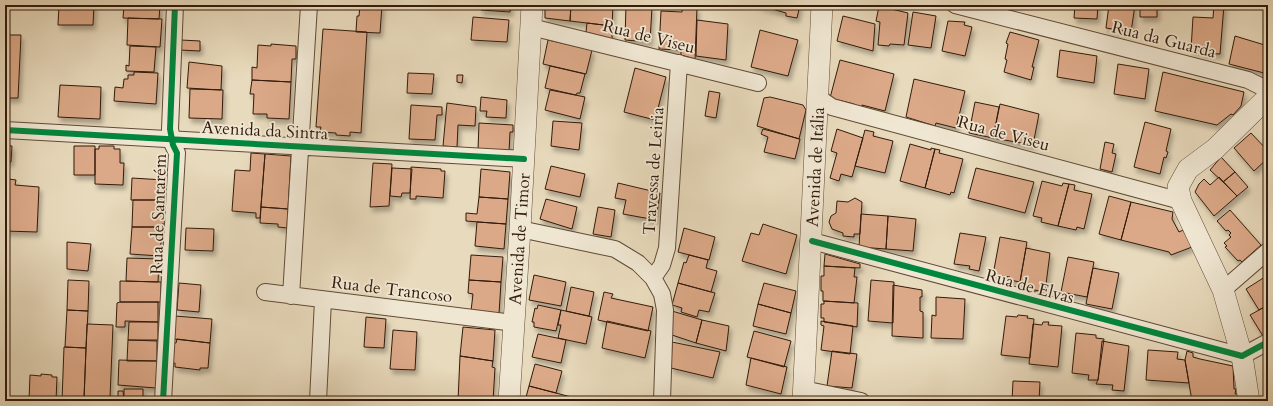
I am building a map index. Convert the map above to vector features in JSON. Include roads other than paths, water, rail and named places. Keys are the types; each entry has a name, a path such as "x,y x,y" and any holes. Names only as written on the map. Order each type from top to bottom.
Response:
{"street":[{"name":"Rua de Santarém","path":"163,401 177,153 173,145 170,129 175,5"},
{"path":"291,296 309,5"},
{"name":"Avenida de Timor","path":"509,401 532,5"},
{"name":"Avenida de Itália","path":"803,395 819,98 822,5"},
{"name":"Rua da Guarda","path":"955,5 1248,80 1268,90"},
{"name":"Rua de Viseu","path":"531,27 758,83"},
{"name":"Travessa de Leiria","path":"653,278 663,261 667,248 679,64"},
{"name":"Rua de Viseu","path":"819,98 832,107 1181,201"},
{"path":"1249,401 1242,356 1223,290 1181,201 1178,187 1188,169 1215,149 1268,98"},
{"name":"Avenida da Sintra","path":"5,130 524,159"},
{"path":"520,229 615,249 638,263 653,278 662,294 666,310 662,401"},
{"name":"Rua de Elvas","path":"812,241 915,270 1242,356"},
{"path":"1223,290 1268,251"},
{"name":"Rua de Trancoso","path":"265,292 514,322"},
{"path":"318,401 323,300"},
{"path":"1242,356 1268,342"},
{"path":"803,395 861,401"}]}
